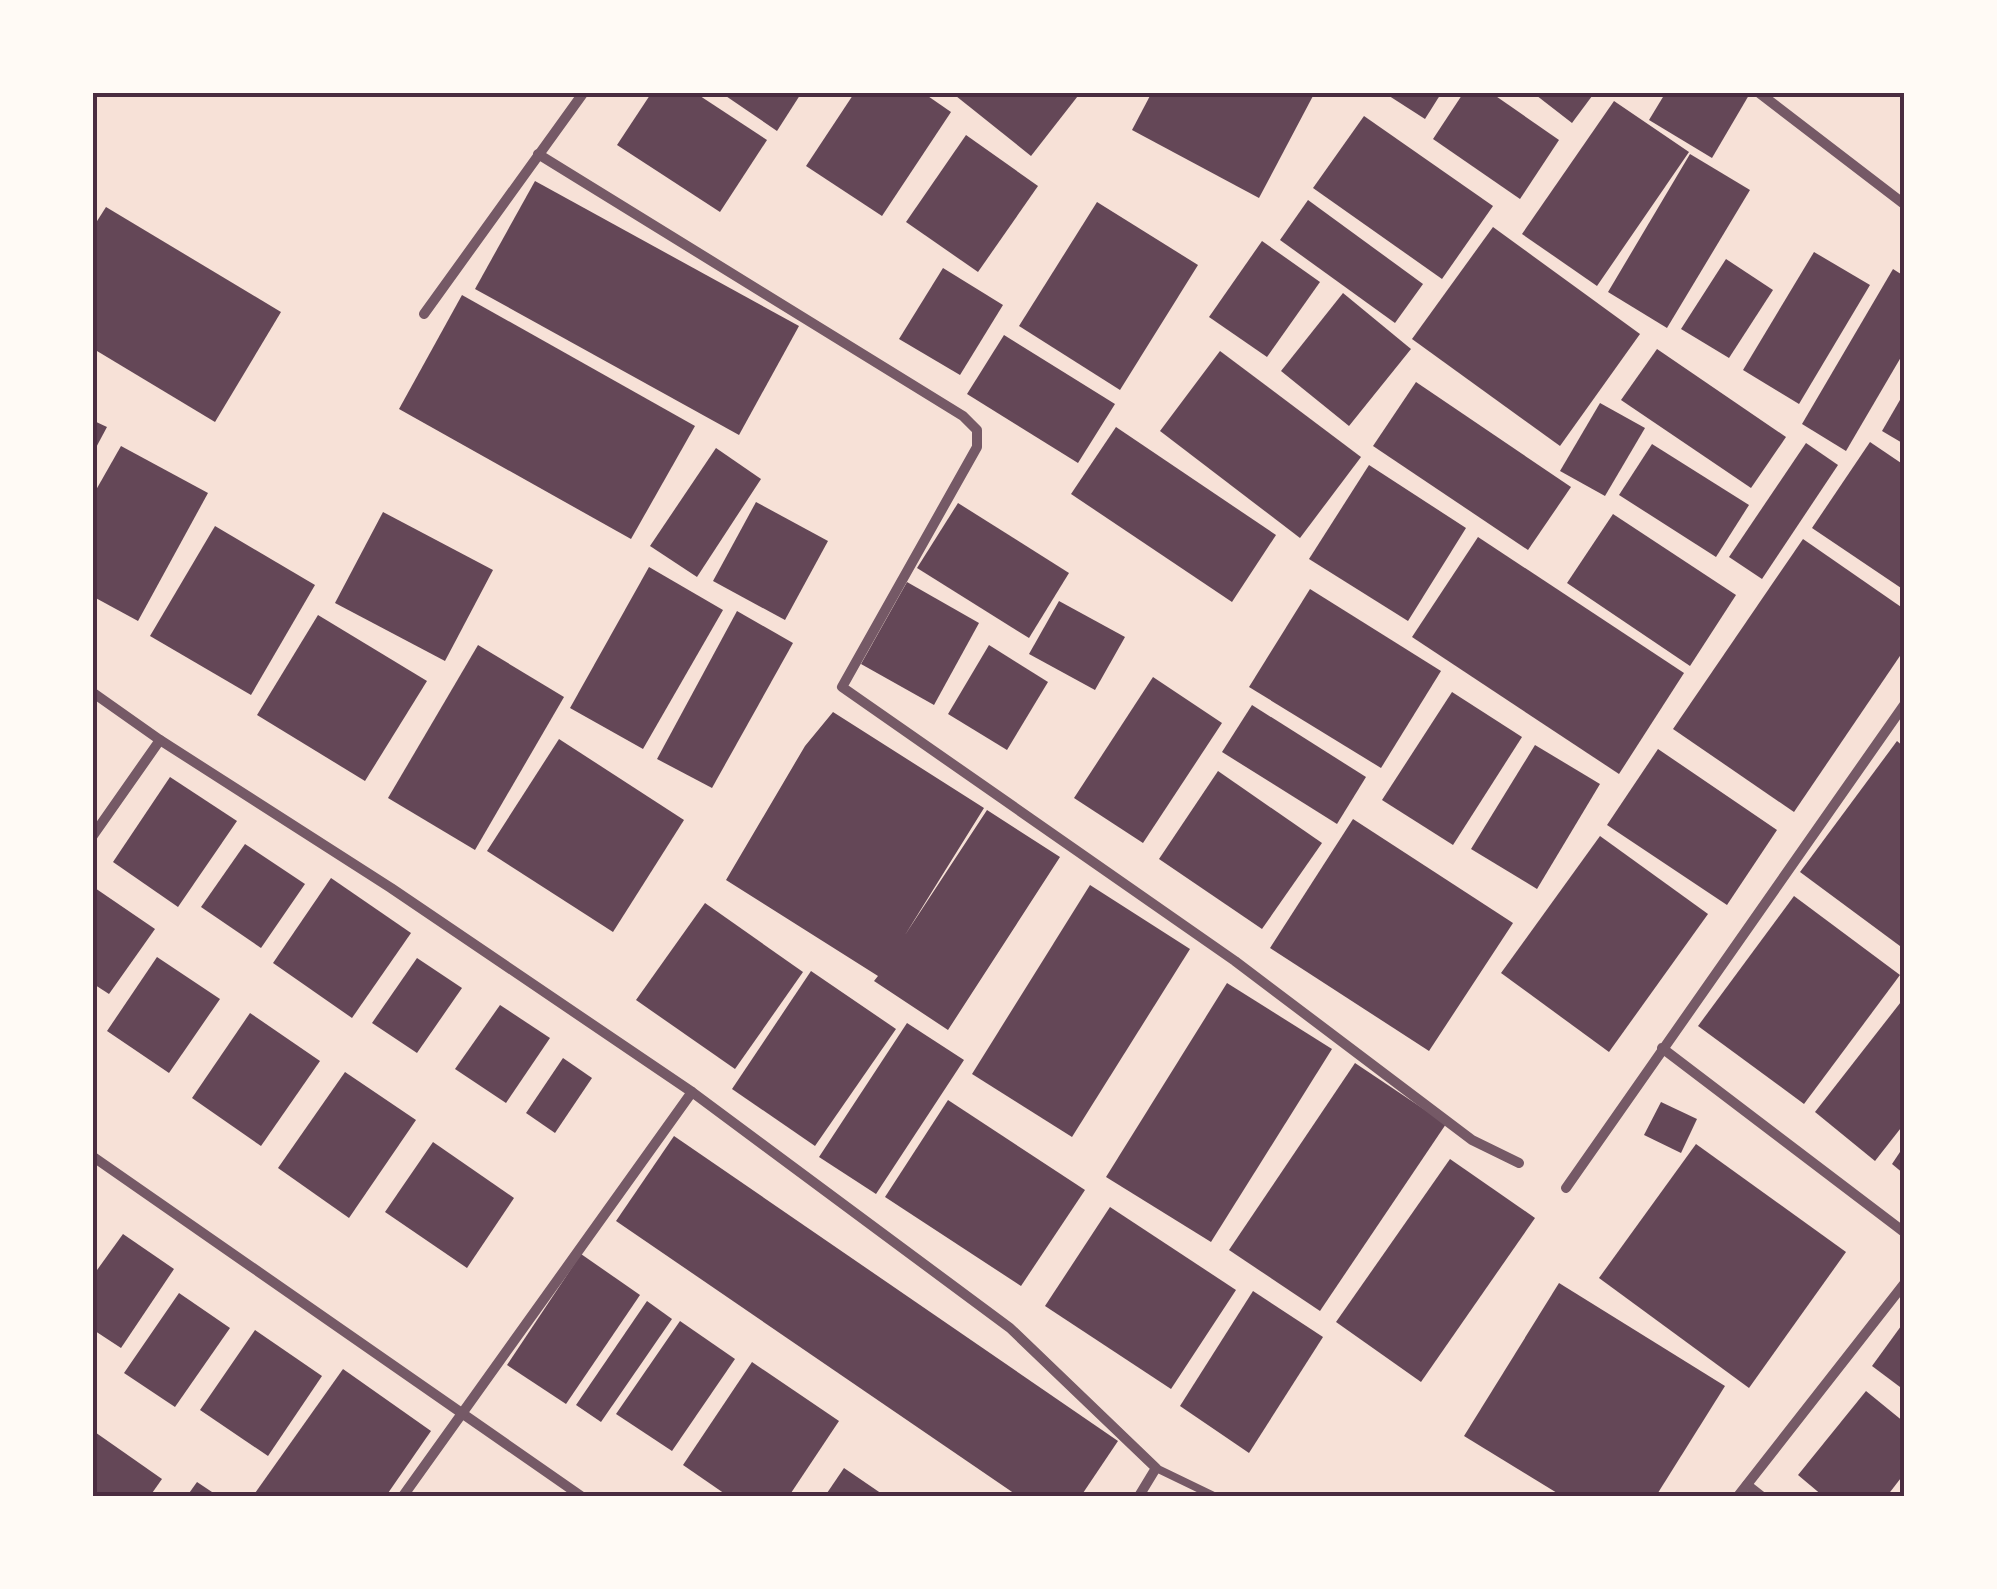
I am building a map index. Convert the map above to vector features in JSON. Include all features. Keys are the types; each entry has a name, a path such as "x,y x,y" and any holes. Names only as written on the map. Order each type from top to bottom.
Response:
{"street":[{"path":"424,314 584,92"},
{"path":"1758,92 1904,204"},
{"path":"538,154 962,416 976,430 977,447 842,687 1236,962 1472,1140 1519,1163"},
{"path":"92,692 692,1092 1010,1328 1156,1468 1139,1496"},
{"path":"1566,1188 1904,706"},
{"path":"92,837 160,740"},
{"path":"1662,1048 1904,1232"},
{"path":"403,1496 692,1092"},
{"path":"92,1156 581,1496"},
{"path":"1738,1496 1904,1284"},
{"path":"1747,1485 1760,1496"}],"lane":[{"path":"1156,1468 1214,1496"}],"building":[{"path":"652,92 694,92 767,140 720,212 617,145"},
{"path":"720,92 802,92 777,131"},
{"path":"855,92 922,92 951,112 882,216 806,166"},
{"path":"951,92 1081,92 1031,156"},
{"path":"1152,92 1314,94 1259,198 1132,130"},
{"path":"1383,92 1442,92 1425,119"},
{"path":"1464,92 1490,92 1559,140 1520,199 1433,139"},
{"path":"1532,92 1595,92 1572,123"},
{"path":"1666,92 1749,95 1712,158 1649,120"},
{"path":"1614,101 1689,152 1597,286 1522,234"},
{"path":"1364,116 1493,206 1442,279 1313,188"},
{"path":"966,135 1038,186 978,272 906,222"},
{"path":"1690,154 1750,190 1667,328 1608,292"},
{"path":"535,181 799,326 739,435 475,289"},
{"path":"1308,200 1423,284 1395,323 1280,240"},
{"path":"1097,202 1198,265 1120,390 1019,326"},
{"path":"106,207 281,312 215,422 92,348 92,229"},
{"path":"1493,227 1640,334 1560,446 1412,339"},
{"path":"1262,241 1320,282 1267,357 1209,317"},
{"path":"1814,252 1870,285 1799,404 1743,370"},
{"path":"1726,259 1773,290 1729,358 1681,329"},
{"path":"943,268 1003,305 960,375 899,339"},
{"path":"1893,269 1904,276 1904,352 1846,451 1802,424"},
{"path":"1343,293 1411,349 1349,426 1281,371"},
{"path":"462,295 695,426 631,539 399,409"},
{"path":"1004,335 1115,404 1078,463 967,394"},
{"path":"1657,349 1786,437 1751,488 1621,400"},
{"path":"1220,351 1361,457 1300,538 1160,431"},
{"path":"1416,382 1571,487 1528,550 1373,446"},
{"path":"1904,393 1904,444 1882,431"},
{"path":"1600,403 1645,428 1605,496 1560,471"},
{"path":"92,420 107,427 92,455"},
{"path":"1116,427 1276,535 1232,602 1071,494"},
{"path":"1870,442 1904,465 1904,590 1812,528"},
{"path":"1806,443 1838,465 1762,579 1729,557"},
{"path":"1652,444 1749,505 1716,557 1619,495"},
{"path":"121,446 208,493 138,621 92,596 92,497"},
{"path":"716,448 761,479 697,577 650,546"},
{"path":"1369,465 1466,528 1408,621 1309,559"},
{"path":"756,502 828,541 785,620 713,581"},
{"path":"958,503 1069,573 1029,638 917,568"},
{"path":"383,512 493,570 445,661 335,603"},
{"path":"1613,514 1736,595 1690,666 1567,583"},
{"path":"215,526 315,585 251,695 150,636"},
{"path":"1478,537 1684,673 1619,774 1412,637"},
{"path":"1803,539 1904,609 1904,650 1794,812 1673,729"},
{"path":"649,567 723,610 643,749 570,708"},
{"path":"907,582 979,623 934,705 861,664"},
{"path":"1310,589 1441,671 1381,768 1249,687"},
{"path":"1059,601 1125,637 1095,690 1029,654"},
{"path":"737,611 793,643 712,788 657,759"},
{"path":"318,615 427,681 365,781 257,715"},
{"path":"478,645 564,697 475,850 388,798"},
{"path":"989,645 1048,682 1007,750 948,714"},
{"path":"1153,677 1222,723 1143,843 1074,798"},
{"path":"1452,692 1522,737 1453,845 1382,800"},
{"path":"1252,705 1366,777 1337,824 1222,752"},
{"path":"833,712 984,808 905,935 987,810 1060,857 948,1030 874,981 878,976 726,880 805,746"},
{"path":"559,739 684,820 613,932 487,851"},
{"path":"1897,741 1904,747 1904,949 1800,872"},
{"path":"1535,745 1600,784 1537,889 1471,849"},
{"path":"1658,749 1777,830 1727,905 1607,825"},
{"path":"1218,771 1322,843 1262,929 1159,859"},
{"path":"170,777 237,821 178,907 113,862"},
{"path":"1353,819 1513,923 1429,1051 1270,948"},
{"path":"1600,836 1708,914 1609,1052 1501,973"},
{"path":"245,844 305,884 261,948 201,907"},
{"path":"331,878 411,933 352,1018 273,963"},
{"path":"1090,885 1190,949 1072,1137 972,1074"},
{"path":"92,886 155,929 109,994 92,983"},
{"path":"1794,896 1900,975 1804,1104 1698,1026"},
{"path":"705,903 803,972 735,1069 636,1000"},
{"path":"157,957 220,999 169,1073 107,1031"},
{"path":"417,958 462,988 417,1053 372,1023"},
{"path":"811,971 896,1029 815,1146 732,1089"},
{"path":"1227,983 1332,1049 1211,1242 1106,1177"},
{"path":"1904,998 1904,1124 1875,1161 1815,1112"},
{"path":"500,1005 550,1038 506,1103 455,1069"},
{"path":"250,1013 320,1061 261,1146 192,1098"},
{"path":"907,1023 964,1060 876,1194 819,1157"},
{"path":"563,1058 592,1078 555,1133 526,1113"},
{"path":"1355,1063 1446,1124 1320,1311 1229,1250"},
{"path":"345,1072 416,1120 349,1218 278,1168"},
{"path":"948,1100 1085,1190 1021,1286 885,1197"},
{"path":"1661,1102 1697,1119 1681,1153 1644,1135"},
{"path":"674,1136 1118,1441 1081,1496 1018,1496 616,1221"},
{"path":"433,1142 514,1198 467,1268 385,1212"},
{"path":"1696,1144 1846,1252 1749,1388 1599,1278"},
{"path":"1904,1146 1904,1174 1892,1164"},
{"path":"1450,1159 1535,1218 1421,1382 1336,1322"},
{"path":"1110,1207 1236,1290 1171,1389 1045,1306"},
{"path":"123,1234 174,1269 121,1348 92,1329 92,1277"},
{"path":"581,1254 640,1295 566,1404 507,1365"},
{"path":"1559,1283 1725,1386 1656,1496 1562,1496 1464,1436"},
{"path":"1253,1291 1323,1337 1249,1453 1180,1406"},
{"path":"179,1293 230,1328 175,1407 124,1373"},
{"path":"647,1301 672,1319 601,1422 576,1405"},
{"path":"680,1321 735,1359 672,1451 616,1414"},
{"path":"1904,1322 1904,1390 1872,1366"},
{"path":"255,1330 322,1376 268,1456 200,1410"},
{"path":"752,1362 839,1421 789,1496 728,1496 683,1465"},
{"path":"343,1369 431,1431 386,1496 253,1496"},
{"path":"1866,1391 1904,1422 1904,1474 1887,1496 1823,1496 1798,1475"},
{"path":"92,1430 162,1479 150,1496 92,1496"},
{"path":"844,1468 885,1496 825,1496"},
{"path":"197,1482 218,1496 187,1496"}]}
